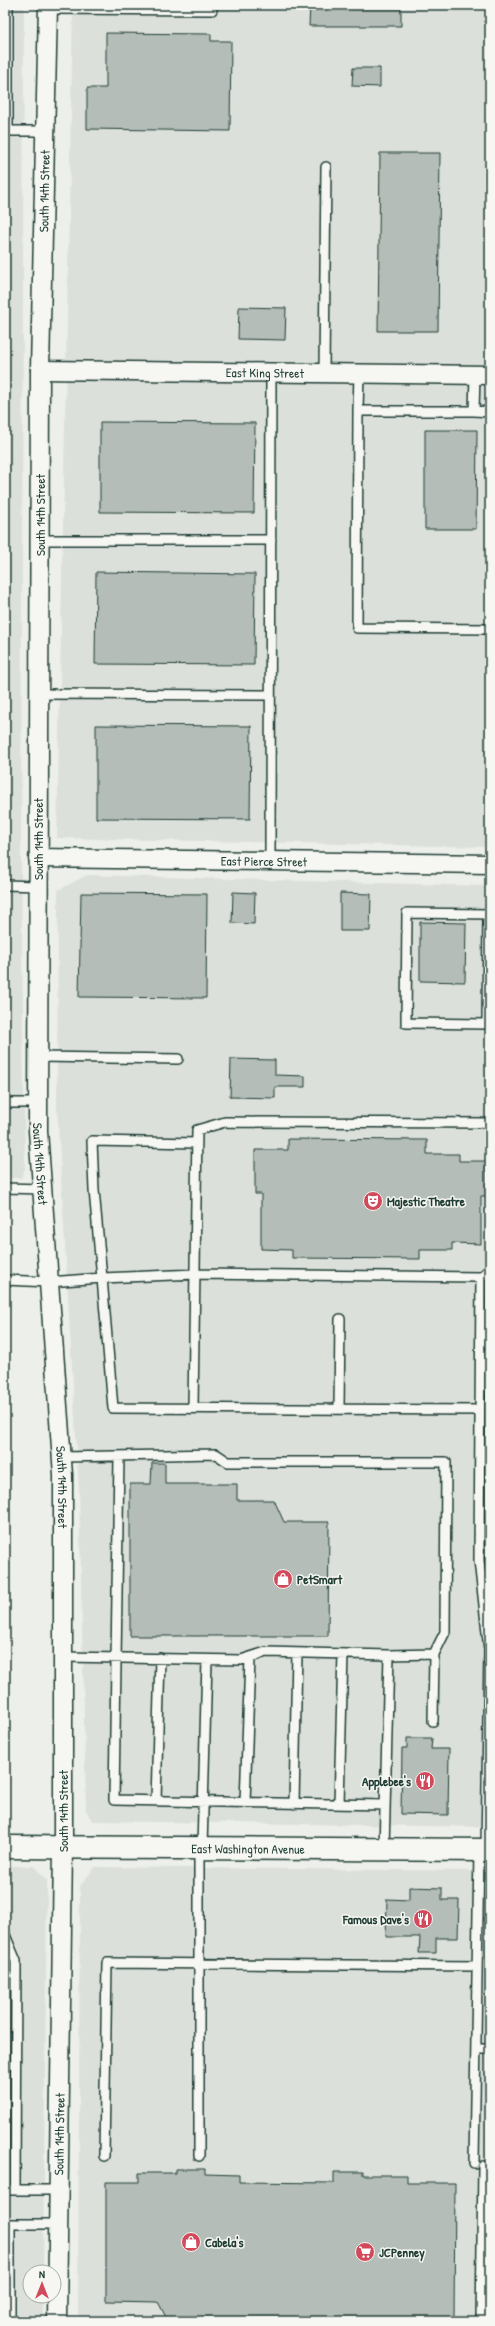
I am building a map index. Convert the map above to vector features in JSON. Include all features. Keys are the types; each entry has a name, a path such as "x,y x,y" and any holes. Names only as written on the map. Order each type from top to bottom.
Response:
{"street":[{"name":"South 14th Street","path":"48,7 40,370 38,1103 42,1189 62,1457 63,1847 57,2321"},
{"name":"East King Street","path":"40,370 482,375"},
{"name":"East Pierce Street","path":"38,858 490,864"},
{"name":"East Washington Avenue","path":"5,1847 485,1850"}],"lane":[{"path":"8,5 8,131 45,131"},
{"path":"48,7 212,10 212,5"},
{"path":"324,373 326,166"},
{"path":"270,861 271,373"},
{"path":"358,373 357,628 490,628"},
{"path":"474,411 482,375"},
{"path":"358,411 490,412"},
{"path":"40,540 271,540"},
{"path":"39,694 270,695"},
{"path":"5,885 38,886"},
{"path":"407,913 489,914 487,1024 406,1023 407,913"},
{"path":"38,1057 178,1059"},
{"path":"5,1103 38,1103"},
{"path":"193,1408 197,1130 225,1122 490,1123"},
{"path":"197,1143 92,1141 94,1190 113,1408 480,1410"},
{"path":"5,1188 42,1189"},
{"path":"5,1280 49,1282 196,1274 481,1277 490,1269"},
{"path":"481,1277 478,1560 490,1650 488,1798 477,1966 476,2049 481,2321"},
{"path":"339,1409 340,1319"},
{"path":"480,1372 490,1372"},
{"path":"62,1457 216,1454 228,1462 446,1462 445,1632 434,1654 433,1720"},
{"path":"119,1456 114,1800 385,1805"},
{"path":"63,1657 241,1660 266,1652 389,1655 434,1654"},
{"path":"294,1804 297,1653"},
{"path":"339,1804 343,1654"},
{"path":"384,1849 389,1655"},
{"path":"156,1801 160,1658"},
{"path":"245,1802 250,1658"},
{"path":"199,2156 200,1848 203,1802 206,1660"},
{"path":"5,1935 16,1961 15,2190"},
{"path":"104,2156 107,1963 477,1966"},
{"path":"476,2049 490,2049"},
{"path":"5,2190 59,2190"},
{"path":"10,2321 10,2224 58,2224"}],"shaded area":[{"path":"5,5 24,5 21,862 25,1169 21,1178 5,1178"},
{"path":"73,5 490,5 490,847 57,838"},
{"path":"87,875 490,886 490,1827 92,1821 86,1810 79,1490 57,1106 58,890"},
{"path":"5,1866 34,1866 47,1880 43,2264 22,2264 22,2304 43,2304 43,2321 5,2321"},
{"path":"95,1867 490,1871 490,2321 78,2321 80,1886"}],"building":[{"path":"310,5 401,5 401,26 309,26"},
{"path":"106,33 211,34 211,41 231,41 230,131 87,129 87,88 106,88"},
{"path":"353,68 380,68 380,87 352,86"},
{"path":"380,153 440,153 438,331 378,331"},
{"path":"239,307 286,308 285,340 238,339"},
{"path":"100,422 255,423 254,513 100,512"},
{"path":"425,430 477,430 476,529 425,529"},
{"path":"96,572 255,574 254,665 95,664"},
{"path":"96,725 251,726 250,819 96,818"},
{"path":"233,892 255,893 254,924 232,923"},
{"path":"81,893 207,894 206,998 79,997"},
{"path":"340,893 371,894 370,931 340,931"},
{"path":"420,922 466,923 465,982 420,981"},
{"path":"231,1059 275,1060 275,1075 305,1076 305,1087 275,1087 275,1098 230,1097"},
{"name":"Majestic Theatre","path":"288,1139 427,1140 427,1154 459,1154 459,1161 488,1161 487,1196 481,1196 481,1244 452,1243 452,1250 420,1250 420,1259 292,1258 292,1250 261,1249 261,1194 255,1194 255,1150 288,1150"},
{"path":"152,1463 165,1463 165,1484 237,1484 237,1500 274,1500 284,1522 329,1522 328,1636 130,1636 130,1484 151,1484"},
{"name":"Applebee's","path":"407,1738 432,1738 431,1749 449,1749 448,1815 401,1814 402,1748 407,1748"},
{"name":"Famous Dave's","path":"409,1887 442,1888 442,1900 459,1900 458,1938 436,1938 436,1953 419,1953 420,1937 386,1937 387,1899 409,1900"},
{"path":"175,2169 205,2169 205,2174 239,2175 239,2182 334,2183 334,2172 363,2172 363,2175 407,2175 407,2183 455,2183 454,2321 168,2321 158,2302 106,2301 106,2182 139,2182 139,2173 175,2173"}],"place":[{"name":"Majestic Theatre","path":"373,1201"},
{"name":"PetSmart","path":"283,1579"},
{"name":"Applebee's","path":"425,1781"},
{"name":"Famous Dave's","path":"423,1919"},
{"name":"Cabela's","path":"191,2242"},
{"name":"JCPenney","path":"365,2252"}]}
